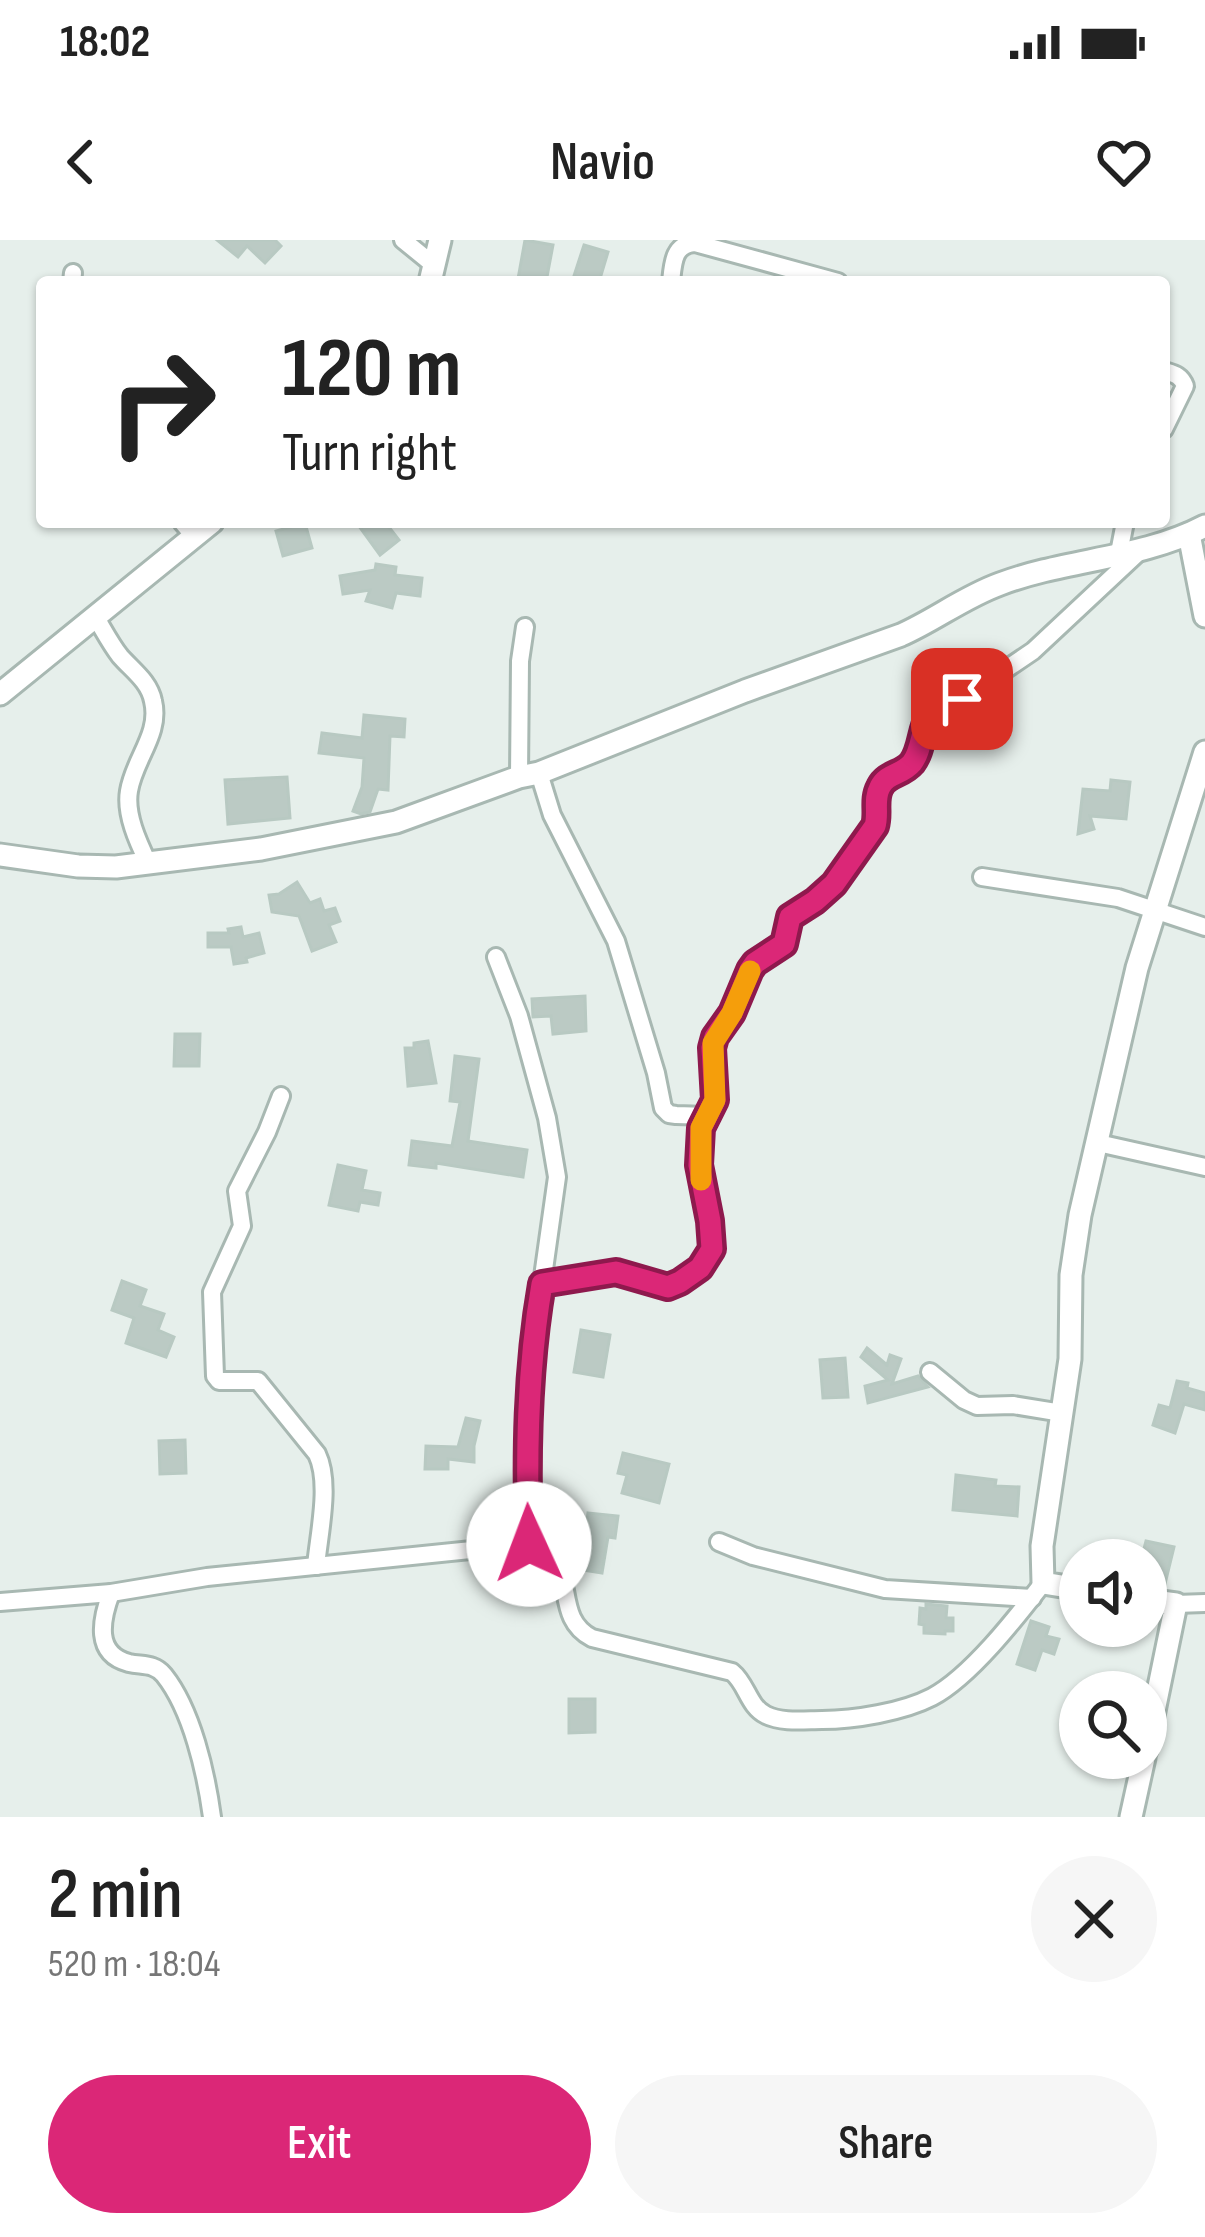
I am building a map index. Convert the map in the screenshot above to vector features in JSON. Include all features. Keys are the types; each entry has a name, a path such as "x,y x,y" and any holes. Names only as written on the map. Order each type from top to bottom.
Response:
{"street":[{"path":"404,240 433,274"},
{"path":"433,274 440,240"},
{"path":"671,276 674,256 686,243 816,276"},
{"path":"1170,372 1185,386 1170,417"},
{"path":"0,694 195,528"},
{"path":"1119,553 1124,528"},
{"path":"0,854 116,867 261,849 396,822 901,635 1000,584 1197,530 1205,616"},
{"path":"542,1284 616,1272 668,1287 700,1268 712,1249 699,1165 701,1128 715,1100 713,1043 750,970 781,948 790,917 834,884 872,831 878,818 878,790 887,777 913,762 929,716 1033,651 1142,548"},
{"path":"94,616 153,699 153,727 128,796 148,863"},
{"path":"525,627 520,661 529,775 616,941 663,1108 669,1114 708,1116"},
{"path":"0,1602 529,1544 547,1552 558,1566 572,1622 584,1634 732,1672 749,1699 770,1718 840,1720 926,1700 959,1678 1038,1590 1070,1359 1080,1215 1137,968 1205,752"},
{"path":"982,877 1118,898 1205,927"},
{"path":"496,957 519,1016 554,1153 557,1195 534,1338 526,1472 529,1544"},
{"path":"281,1096 237,1191 242,1226 212,1292 214,1376 219,1381 258,1381 322,1465 316,1566"},
{"path":"1098,1143 1205,1167"},
{"path":"930,1372 977,1406 1013,1405 1062,1414"},
{"path":"719,1542 753,1556 885,1589 1059,1590"},
{"path":"111,1593 101,1626 107,1649 127,1662 155,1666 166,1677 195,1735 212,1817"},
{"path":"1167,1603 1205,1603"},
{"path":"1162,1671 1176,1604"},
{"path":"1132,1817 1140,1779"}],"building":[{"path":"217,240 275,240 281,246 265,263 247,246 238,257"},
{"path":"525,240 553,245 547,276 519,276"},
{"path":"584,245 608,252 601,276 574,276"},
{"path":"306,528 312,548 283,556 276,531"},
{"path":"360,528 390,528 399,540 380,555"},
{"path":"376,564 396,567 395,575 422,578 420,596 396,593 392,608 366,601 370,590 343,594 340,576 375,570"},
{"path":"364,715 405,719 404,737 390,736 388,790 378,789 370,812 361,814 353,811 362,787 364,758 319,753 322,733 362,738"},
{"path":"287,777 290,818 228,824 225,780"},
{"path":"1111,780 1130,782 1126,819 1090,816 1094,829 1078,834 1083,789 1110,791"},
{"path":"297,882 310,903 320,899 324,911 335,908 340,921 329,925 336,942 312,951 299,916 272,912 269,895"},
{"path":"241,927 243,937 259,933 264,953 234,964 231,947 208,947 208,933 229,933 228,929"},
{"path":"585,996 586,1031 553,1034 551,1016 533,1017 532,999"},
{"path":"175,1034 200,1034 199,1066 174,1066"},
{"path":"428,1041 436,1083 408,1086 405,1048"},
{"path":"455,1056 479,1059 468,1141 527,1150 523,1177 436,1163 436,1168 409,1165 412,1141 452,1146 460,1102 450,1101"},
{"path":"338,1165 366,1171 362,1190 380,1193 378,1205 360,1202 358,1211 329,1205"},
{"path":"122,1281 146,1290 140,1306 164,1314 158,1330 174,1337 166,1357 126,1343 134,1318 112,1310"},
{"path":"581,1330 610,1335 603,1377 574,1372"},
{"path":"867,1348 887,1365 890,1355 901,1359 892,1384 918,1376 928,1387 868,1403 865,1386 888,1380 861,1357"},
{"path":"845,1358 848,1397 823,1398 820,1360"},
{"path":"1177,1381 1205,1393 1205,1410 1184,1404 1175,1433 1153,1425 1159,1405 1170,1408"},
{"path":"466,1418 480,1421 474,1462 448,1459 448,1469 425,1469 426,1446 458,1447"},
{"path":"185,1440 186,1473 160,1474 159,1441"},
{"path":"623,1453 669,1464 659,1503 622,1493 627,1475 618,1473"},
{"path":"956,1475 1019,1487 1017,1516 953,1510"},
{"path":"588,1513 618,1516 615,1538 608,1537 602,1573 583,1570"},
{"path":"1167,1546 1174,1547 1167,1576"},
{"path":"926,1604 947,1606 946,1618 953,1618 953,1631 924,1633 920,1608 926,1609"},
{"path":"1031,1621 1049,1627 1046,1636 1059,1639 1054,1654 1042,1650 1035,1670 1017,1664"},
{"path":"569,1699 595,1699 595,1732 569,1733"}],"slow traffic":[{"path":"701,1180 701,1128 715,1100 713,1043 750,971"}],"route":[{"path":"529,1544 526,1472 532,1355 542,1284 616,1272 662,1288 688,1278 708,1259 713,1242 699,1149 701,1128 715,1100 715,1037 755,963 781,948 790,917 834,884 875,826 878,790 887,777 913,762 929,716 962,699"}]}
